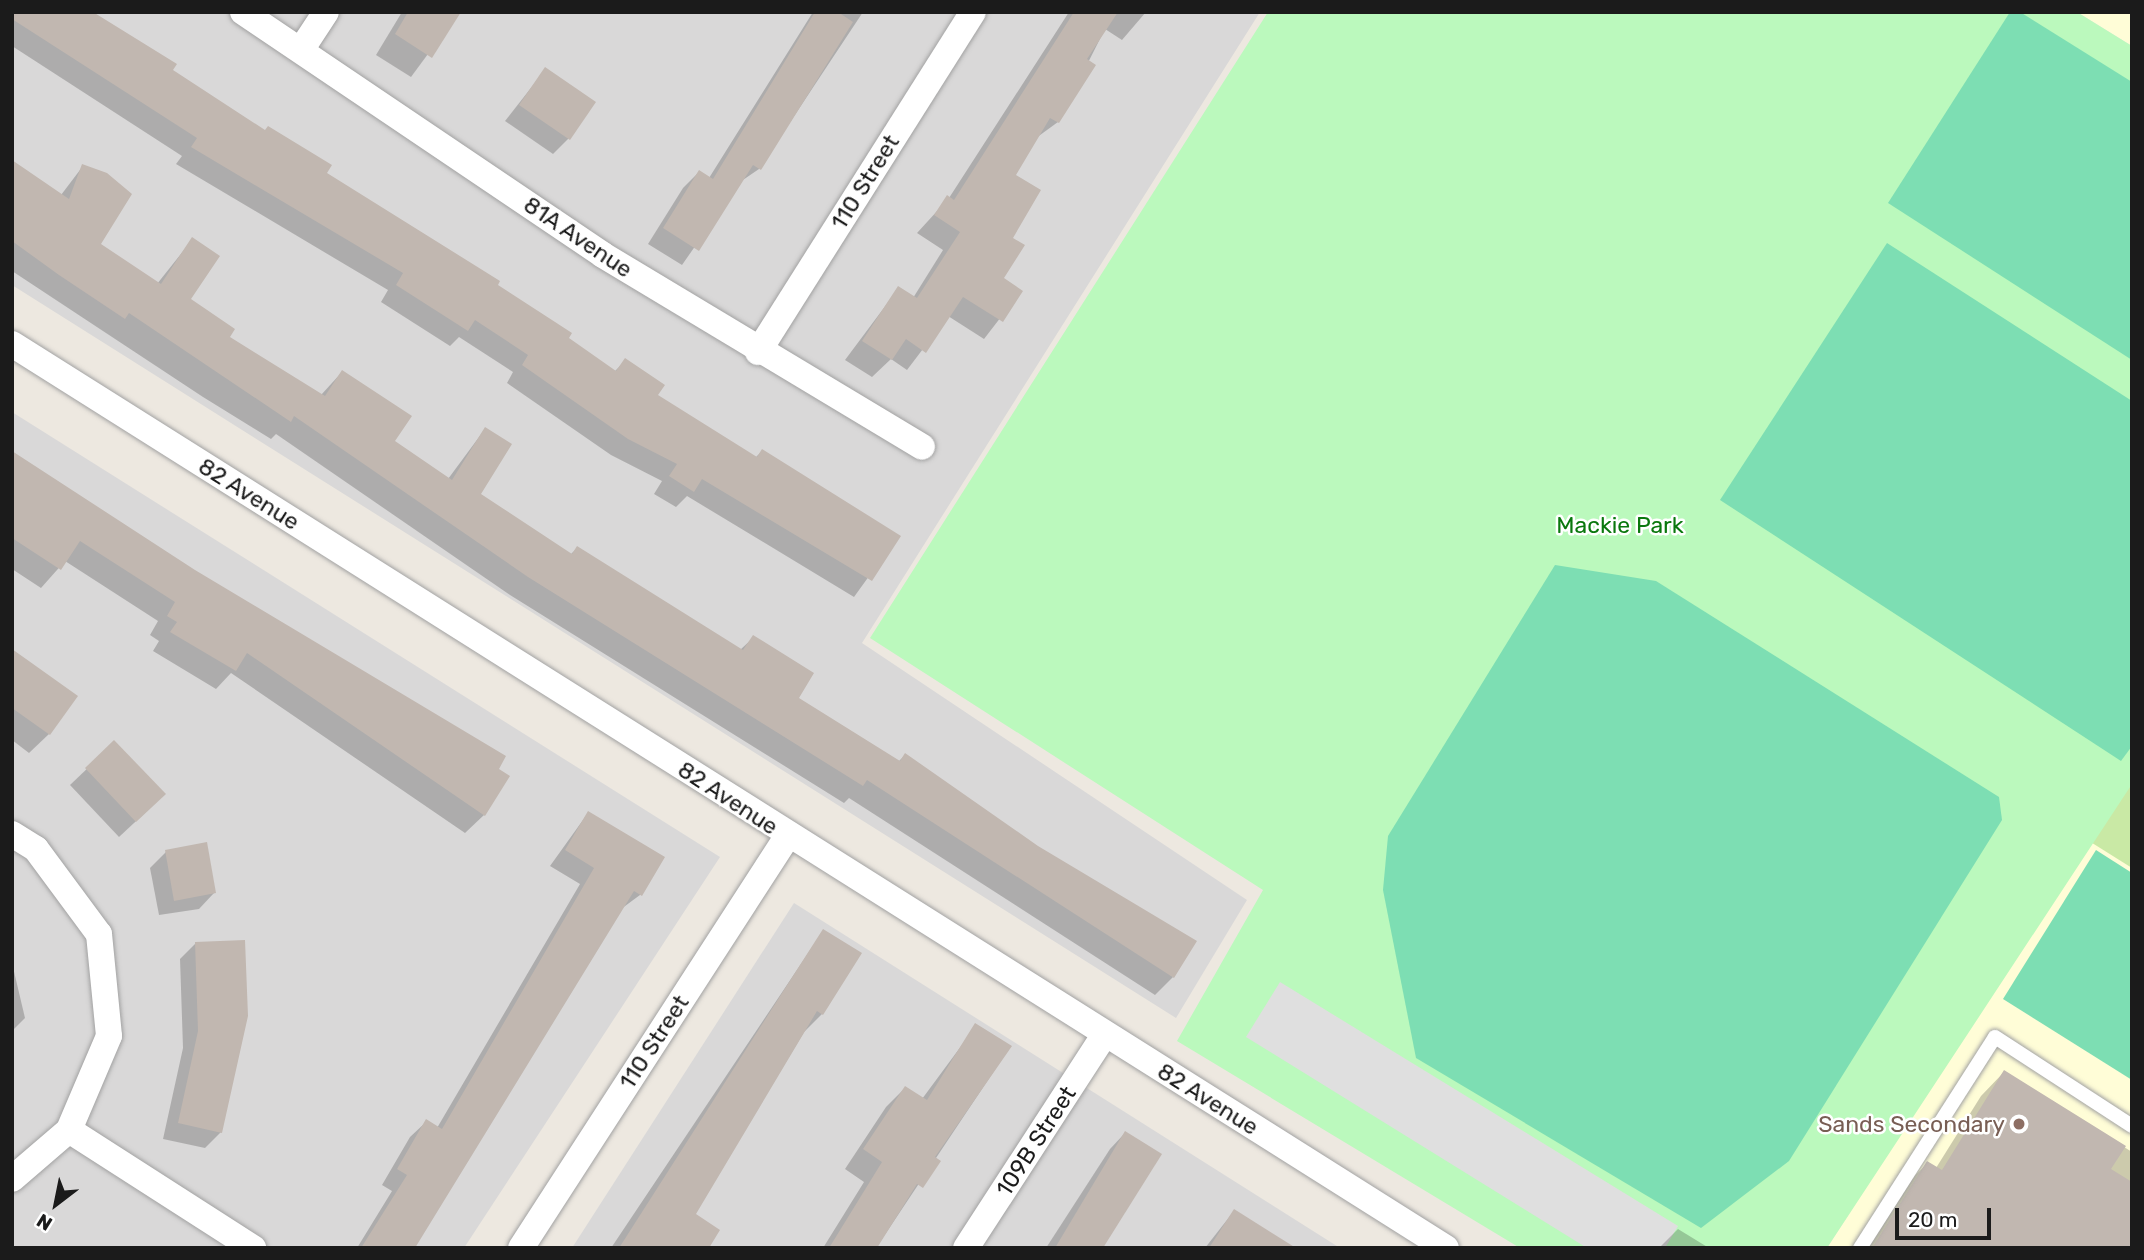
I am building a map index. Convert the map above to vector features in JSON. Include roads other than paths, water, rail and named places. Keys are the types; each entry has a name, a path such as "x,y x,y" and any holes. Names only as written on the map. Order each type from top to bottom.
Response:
{"street":[{"name":"81A Avenue","path":"243,12 758,352 922,447"},
{"path":"301,50 326,12"},
{"name":"110 Street","path":"758,352 973,12"},
{"name":"82 Avenue","path":"12,344 787,837 1446,1248"},
{"path":"12,834 36,849 99,934 109,1036 69,1130 12,1179"},
{"name":"110 Street","path":"521,1248 787,837"},
{"name":"109B Street","path":"966,1248 1105,1034"},
{"path":"69,1130 253,1248"}],"lane":[{"path":"1860,1248 1995,1037 2132,1126"}],"place":[{"name":"Sands Secondary","path":"2019,1124"}],"park label":[{"name":"Mackie Park","path":"1620,525"}]}
